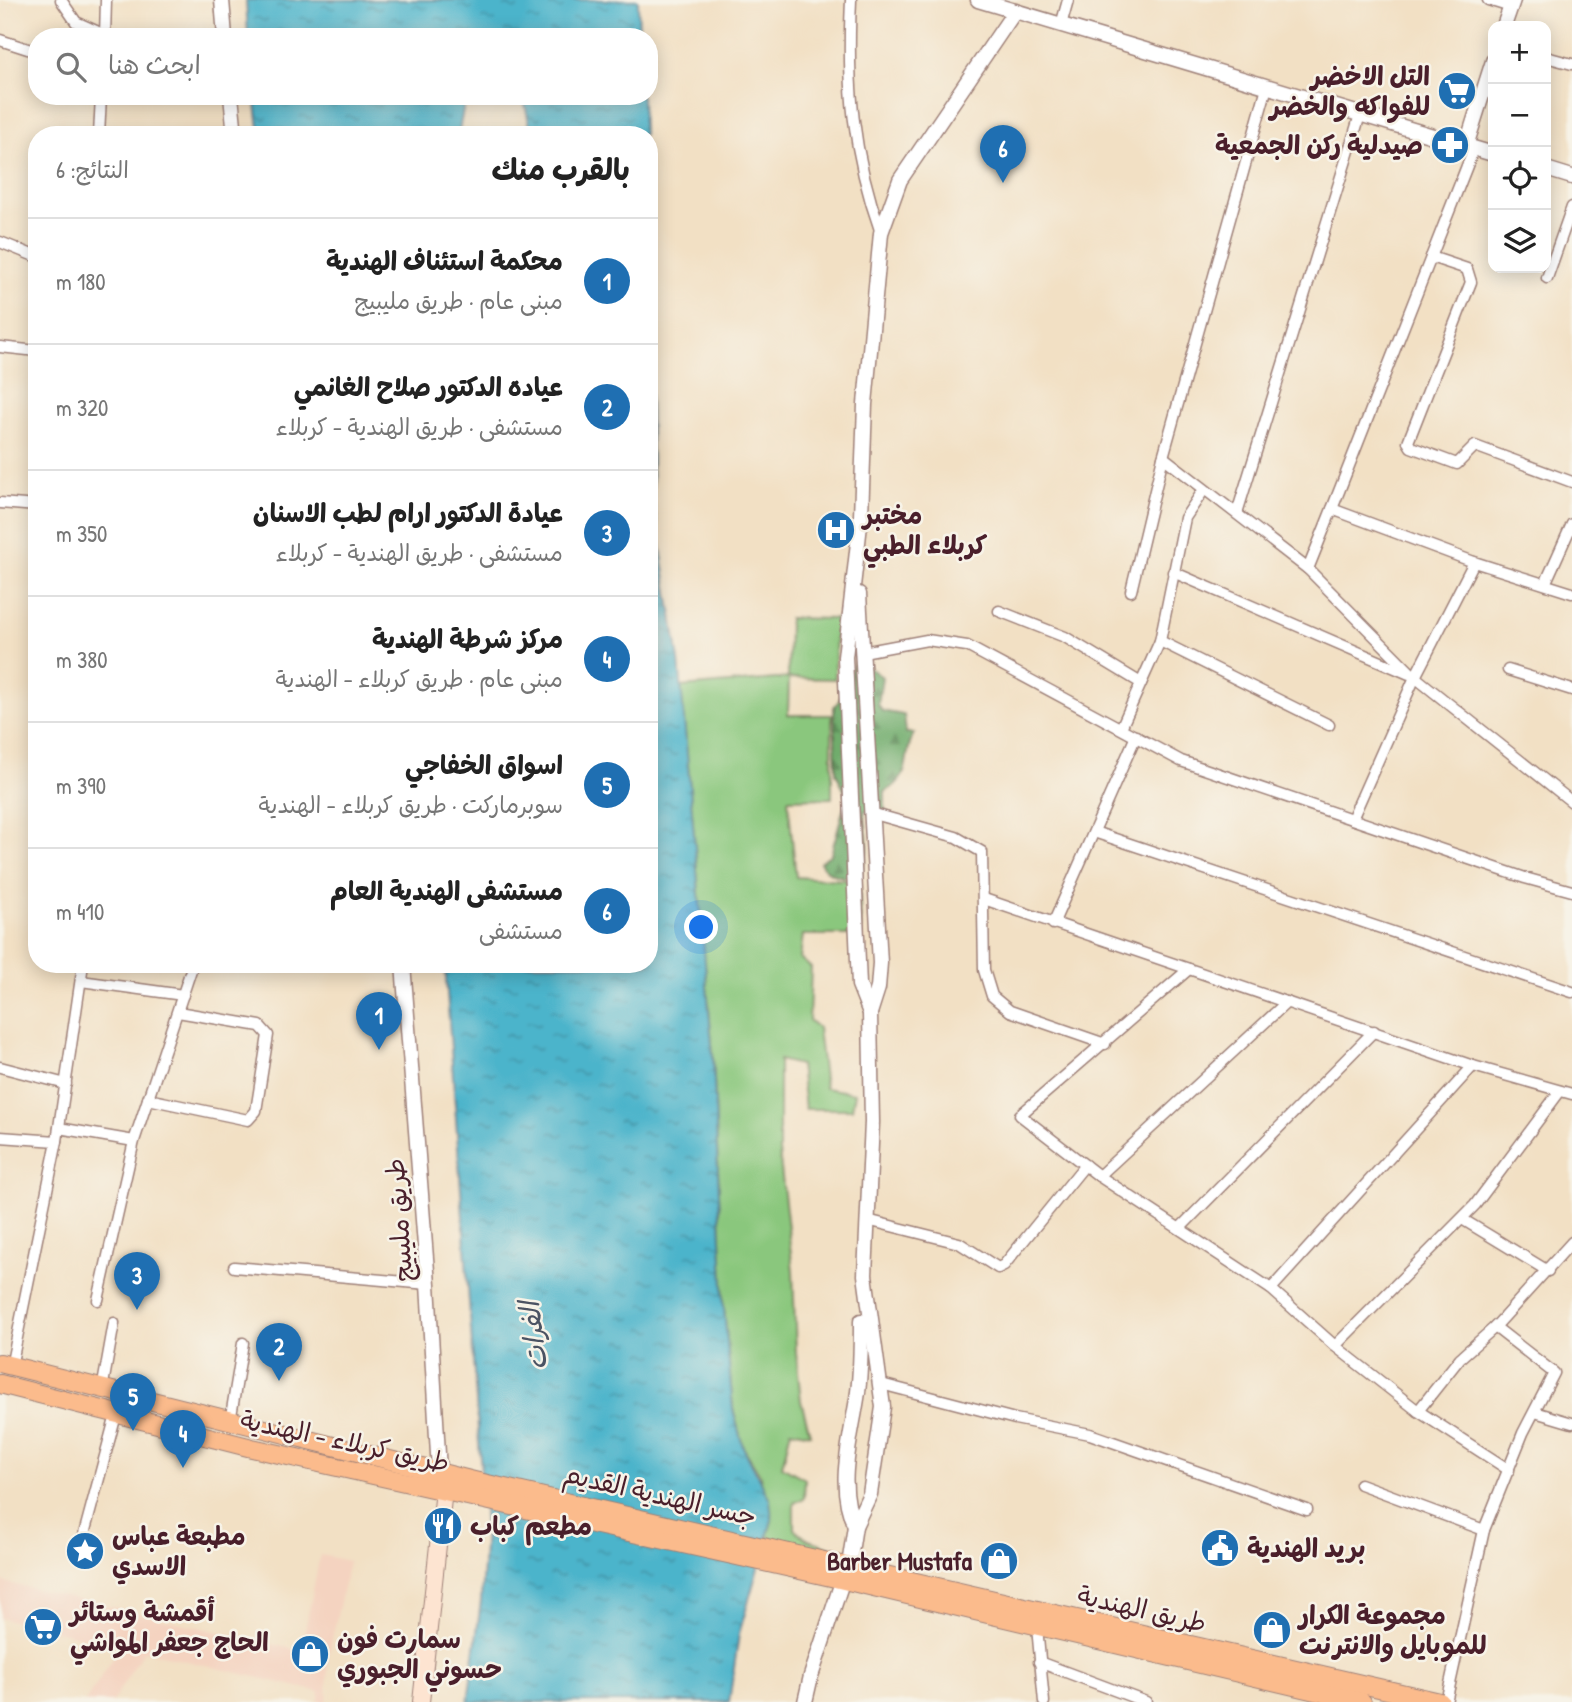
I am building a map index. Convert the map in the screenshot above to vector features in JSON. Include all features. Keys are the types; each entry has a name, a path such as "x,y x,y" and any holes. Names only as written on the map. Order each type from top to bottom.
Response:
{"main road":[{"path":"6,1365 102,1391 439,1471 475,1489"},
{"name":"طريق كربلاء - الهندية","path":"2,1389 444,1490 475,1489"},
{"name":"جسر الهندية القديم","path":"475,1489 839,1570"},
{"path":"421,1702 444,1490"},
{"name":"طريق الهندية","path":"839,1570 1037,1628 1362,1702"},
{"name":"طريق الهندية","path":"839,1570 1440,1702"}],"street":[{"path":"61,0 76,22 88,28"},
{"path":"105,28 106,0"},
{"path":"222,0 224,28"},
{"path":"851,0 848,68 853,135 881,233"},
{"path":"978,0 1488,152"},
{"path":"1060,25 1068,0"},
{"path":"1488,0 1512,3 1506,21"},
{"path":"870,1013 859,985 845,657 856,558 881,233 900,180 1015,11"},
{"path":"0,40 28,49"},
{"path":"1551,58 1572,64"},
{"path":"1308,569 1431,257 1470,147 1488,80"},
{"path":"1131,591 1163,457 1267,87"},
{"path":"99,126 101,105"},
{"path":"232,105 234,126"},
{"path":"1237,513 1360,115"},
{"path":"1551,171 1572,177"},
{"path":"1547,278 1572,207"},
{"path":"0,242 28,253"},
{"path":"1431,257 1467,269 1471,282 1408,442 1411,447 1457,464 1475,446 1572,482"},
{"path":"0,347 28,350"},
{"path":"1163,457 1203,491 1237,513 1308,569 1415,677 1572,802"},
{"path":"1121,728 1160,641 1185,518 1203,491"},
{"path":"0,503 28,505"},
{"path":"1332,509 1474,562 1572,593"},
{"path":"1545,584 1572,524"},
{"path":"807,1701 839,1570 870,1494 883,1407 870,1330 865,1275 872,1122 870,1013 878,988 880,964 856,558"},
{"path":"1352,819 1415,677 1474,562"},
{"path":"1174,572 1415,677"},
{"path":"999,611 1065,637 1141,683"},
{"path":"863,652 927,640 967,646 1181,761 1525,878 1572,891"},
{"path":"1160,641 1329,725"},
{"path":"1508,670 1572,690"},
{"path":"1053,924 1136,736"},
{"path":"870,813 956,836 982,852 984,970 992,996 1010,1011 1105,1044"},
{"path":"1094,832 1572,992"},
{"path":"984,899 1473,1066 1572,1094"},
{"path":"1189,969 1020,1115 1099,1176 1271,1289 1335,1346 1418,1411 1509,1470"},
{"path":"6,1365 57,1141 82,973"},
{"path":"98,1300 134,1141 190,973"},
{"name":"طريق مليبيج","path":"404,973 428,1284 439,1471"},
{"path":"81,981 183,995"},
{"path":"1099,1176 1287,1002"},
{"path":"148,1099 248,1120 256,1111 268,1035 260,1026 178,1012"},
{"path":"1180,1228 1374,1031"},
{"path":"1271,1289 1473,1066"},
{"path":"0,1067 66,1084"},
{"path":"1335,1346 1475,1205 1560,1091"},
{"path":"59,1128 134,1141"},
{"path":"0,1137 57,1141"},
{"path":"867,1220 959,1243 998,1268 1004,1265 1085,1165"},
{"path":"1462,1219 1548,1271"},
{"path":"1418,1411 1460,1358 1495,1327 1572,1242"},
{"path":"234,1267 428,1284"},
{"path":"855,1526 844,1490 860,1374 861,1295 865,1275"},
{"path":"102,1391 114,1323"},
{"path":"1446,1702 1484,1530 1554,1373 1495,1327"},
{"path":"230,1422 243,1343"},
{"path":"881,1384 1015,1419 1090,1434 1307,1510"},
{"path":"1535,1412 1572,1423"},
{"path":"80,1549 116,1415"},
{"path":"1360,1484 1484,1530"},
{"path":"1037,1628 1044,1702"},
{"path":"1039,1662 1146,1702"}],"shaded area":[{"path":"320,1555 349,1561 328,1657 327,1702 318,1702 320,1692 144,1651 112,1702 85,1702 121,1646 0,1618 0,1581 301,1651"}],"green space":[{"path":"789,618 836,619 835,679 789,678 788,715 832,715 832,798 788,799 796,877 859,881 861,935 803,935 800,958 811,968 809,1020 818,1028 825,1088 855,1093 852,1109 805,1109 800,1065 779,1060 779,1151 793,1271 801,1401 810,1434 791,1430 782,1466 805,1479 804,1498 794,1503 794,1529 807,1539 830,1547 827,1553 767,1537 772,1520 759,1473 743,1447 733,1409 724,1308 713,1056 681,687 788,678"},
{"path":"857,659 882,677 878,704 882,711 904,715 906,733 914,733 904,772 894,786 885,792 885,812 864,811 868,848 860,875 843,877 827,871 820,862 831,854 847,796 836,773 834,707"}],"water":[{"path":"246,0 638,0 639,28 248,28"},
{"path":"256,105 464,105 460,126 259,126"},
{"path":"525,105 642,105 643,126 530,126"},
{"name":"الفرات","path":"658,531 679,660 713,1056 724,1308 733,1409 743,1447 770,1500 772,1520 739,1634 729,1702 468,1702 481,1601 485,1528 446,973 658,973"}],"place":[{"name":"التل الاخضر للفواكه والخضر","path":"1457,91"},
{"name":"صيدلية ركن الجمعية","path":"1450,145"},
{"name":"مستشفى الهندية العام","path":"1003,183"},
{"name":"مختبر كربلاء الطبي","path":"836,530"},
{"name":"محكمة استئناف الهندية","path":"379,1050"},
{"name":"عيادة الدكتور ارام لطب الاسنان","path":"137,1310"},
{"name":"عياده الدكتور صلاح الغانمي","path":"279,1381"},
{"name":"اسواق الخفاجي","path":"133,1431"},
{"name":"مركز شرطة الهندية","path":"183,1468"},
{"name":"مطعم كباب","path":"443,1526"},
{"name":"بريد الهندية","path":"1220,1548"},
{"name":"مطبعة عباس الاسدي","path":"85,1551"},
{"name":"Barber Mustafa","path":"999,1561"},
{"name":"أقمشة وستائر الحاج جعفر المواشي","path":"43,1627"},
{"name":"مجموعة الكرار للموبايل والانترنت","path":"1272,1630"},
{"name":"سمارت فون حسوني الجبوري","path":"310,1654"}]}
